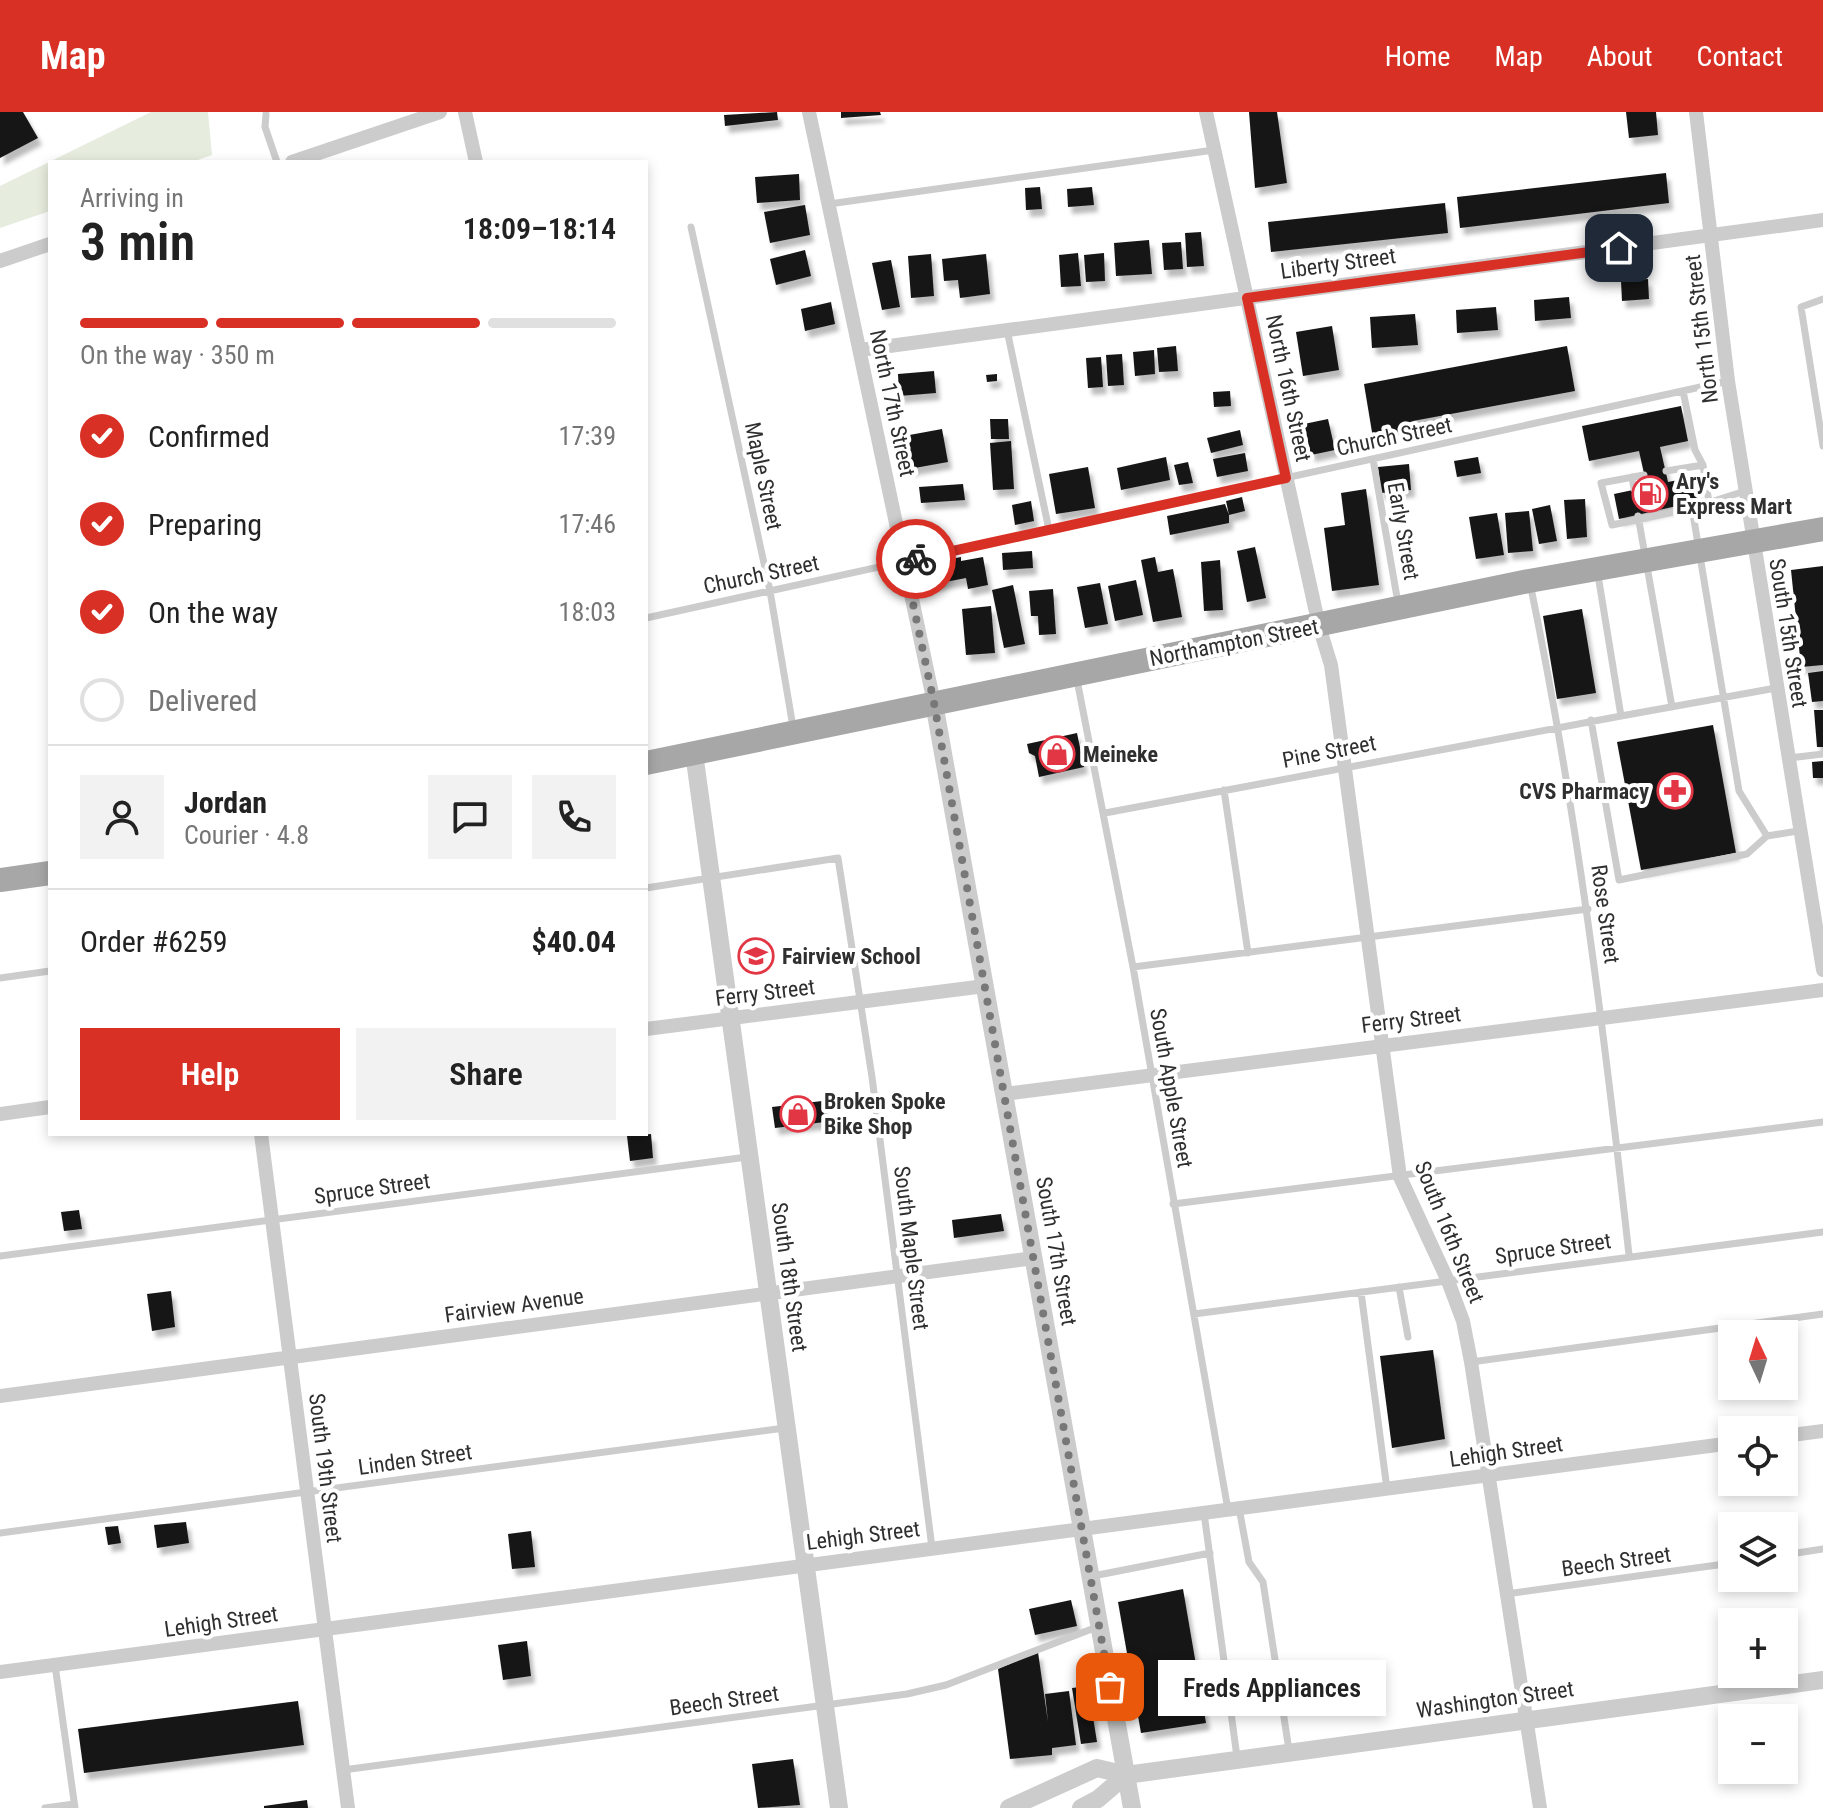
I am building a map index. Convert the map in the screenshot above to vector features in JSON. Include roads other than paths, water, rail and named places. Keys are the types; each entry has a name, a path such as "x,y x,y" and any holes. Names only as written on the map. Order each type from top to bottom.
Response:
{"main road":[{"name":"Northampton Street","path":"648,763 1529,581 1823,529"},
{"path":"0,880 48,873"}],"street":[{"path":"298,160 440,112"},
{"path":"465,112 476,160"},
{"name":"North 17th Street","path":"809,112 934,703"},
{"name":"North 16th Street","path":"1206,112 1319,626"},
{"name":"North 15th Street","path":"1696,112 1728,381 1752,540"},
{"name":"Liberty Street","path":"860,350 1823,220"},
{"path":"0,261 48,248"},
{"name":"South 15th Street","path":"1752,540 1823,970"},
{"name":"South 16th Street","path":"1319,626 1331,665 1400,1177 1463,1321 1540,1808"},
{"name":"South 17th Street","path":"934,703 1132,1808"},
{"name":"South 18th Street","path":"694,753 839,1808"},
{"name":"Ferry Street","path":"648,1029 985,986"},
{"name":"Ferry Street","path":"1004,1094 1823,990"},
{"path":"0,1114 48,1107"},
{"name":"South 19th Street","path":"261,1136 348,1808"},
{"name":"Fairview Avenue","path":"0,1396 1034,1258"},
{"path":"1798,1434 1823,1431"},
{"name":"Lehigh Street","path":"0,1672 1718,1445"},
{"name":"Washington Street","path":"1009,1808 1097,1768 1126,1775 1526,1718 1823,1680"},
{"path":"1081,1808 1126,1775"}],"lane":[{"path":"266,114 265,127 276,160"},
{"path":"829,204 1214,150"},
{"name":"Maple Street","path":"691,227 770,591 794,733"},
{"path":"1823,299 1801,307 1823,446"},
{"path":"1007,330 1049,530"},
{"name":"Church Street","path":"648,618 1728,381"},
{"path":"1683,391 1695,450 1703,465 1709,502"},
{"name":"Early Street","path":"1373,459 1399,609"},
{"path":"1666,471 1703,465"},
{"path":"1675,469 1677,480"},
{"path":"1644,475 1601,483 1612,525 1745,491"},
{"path":"1632,477 1634,489"},
{"path":"1686,508 1739,791 1767,836"},
{"path":"1638,517 1643,560 1672,707"},
{"path":"1597,569 1621,716"},
{"name":"Rose Street","path":"1529,581 1559,725 1588,909 1629,1255"},
{"name":"South Apple Street","path":"1076,674 1105,813 1194,1314 1233,1509 1249,1562 1263,1582 1290,1752"},
{"name":"Pine Street","path":"1105,813 1559,725 1776,688"},
{"path":"1591,720 1619,880 1747,854 1767,836 1798,831"},
{"path":"1787,759 1823,754"},
{"path":"1224,790 1248,953"},
{"name":"South Maple Street","path":"711,877 838,858 861,1002 932,1548"},
{"path":"648,888 711,877"},
{"path":"1133,967 1588,909"},
{"path":"0,978 48,971"},
{"path":"1173,1204 1823,1122"},
{"name":"Spruce Street","path":"0,1256 750,1156"},
{"name":"Spruce Street","path":"1194,1314 1823,1232"},
{"path":"1399,1287 1408,1337"},
{"path":"1361,1292 1387,1489"},
{"path":"1471,1362 1823,1314"},
{"name":"Linden Street","path":"0,1533 787,1427"},
{"path":"1204,1513 1237,1759"},
{"path":"1798,1553 1823,1549"},
{"path":"1091,1576 1210,1553"},
{"name":"Beech Street","path":"1506,1594 1718,1565"},
{"name":"Beech Street","path":"343,1770 825,1705 946,1685 1099,1626"},
{"path":"45,1808 75,1806 55,1665"}],"place":[{"name":"Ary's Express Mart","path":"1650,494"},
{"name":"Meineke","path":"1057,754"},
{"name":"CVS Pharmacy","path":"1675,791"},
{"name":"Fairview School","path":"756,956"},
{"name":"Broken Spoke Bike Shop","path":"798,1114"},
{"name":"Freds Appliances","path":"1110,1687"}]}
